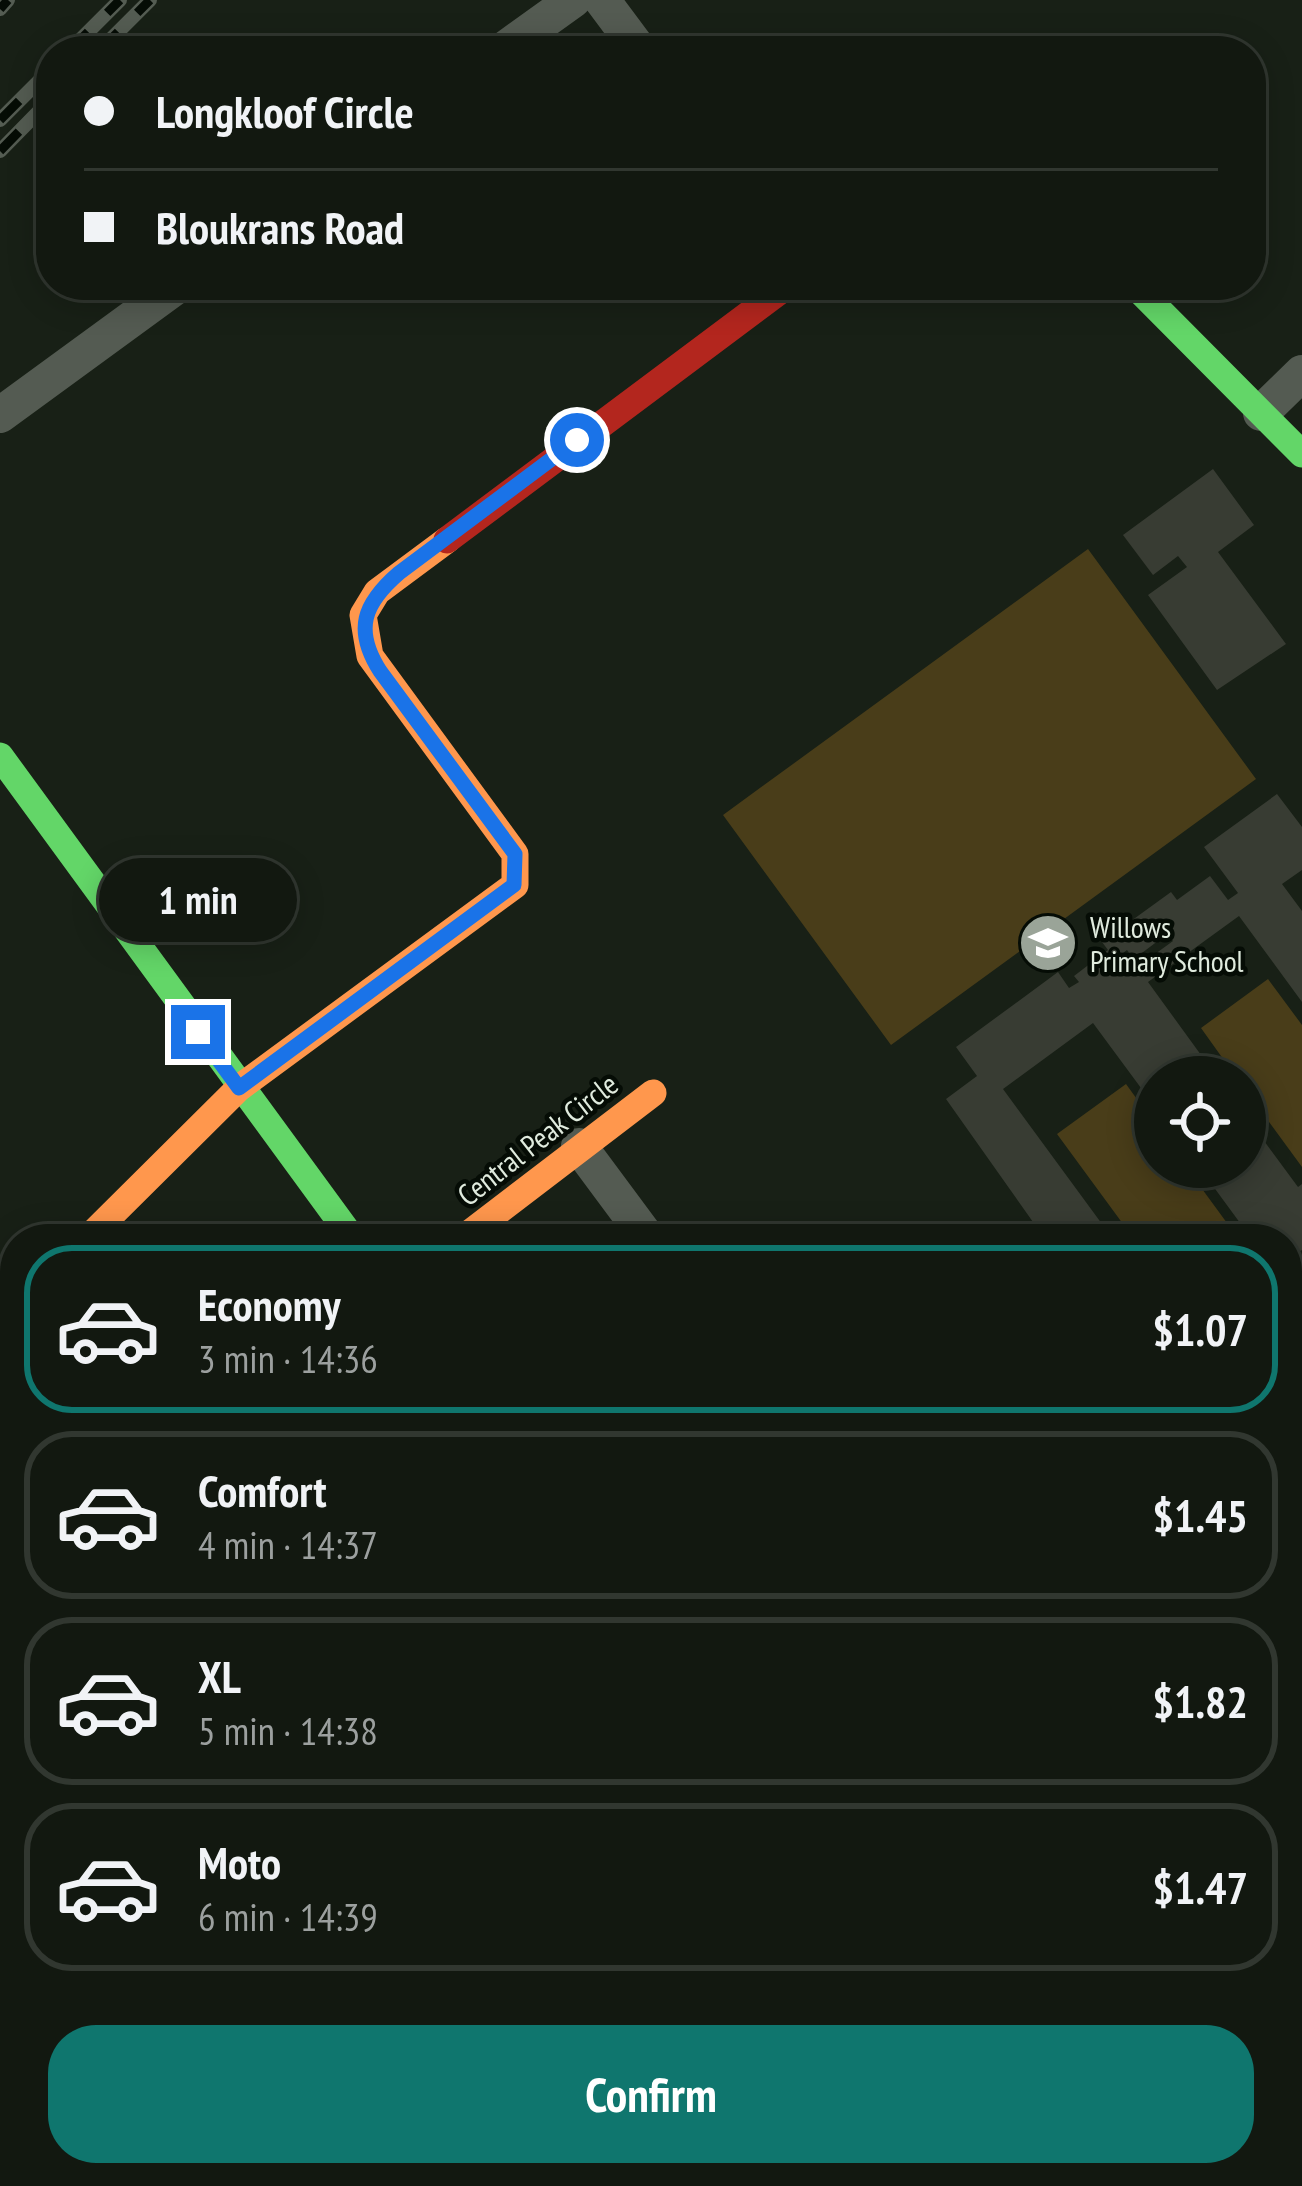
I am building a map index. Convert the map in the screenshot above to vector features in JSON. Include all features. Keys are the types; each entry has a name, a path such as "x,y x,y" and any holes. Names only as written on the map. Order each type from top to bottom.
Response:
{"street":[{"path":"523,36 573,0"},
{"path":"602,0 629,36"},
{"path":"0,415 157,300"},
{"path":"102,1224 239,1088 506,894 519,874 515,854 488,813 370,656 363,615 377,592 768,300"},
{"path":"1149,300 1302,454"},
{"path":"1261,412 1302,373"},
{"path":"0,756 342,1224"},
{"name":"Central Peak Circle","path":"481,1224 653,1093"},
{"path":"579,1147 637,1224"}],"shaded area":[{"path":"1088,549 1256,779 891,1045 723,815"},
{"path":"1268,979 1302,1025 1302,1167 1266,1118 1266,1056 1221,1056 1201,1028"},
{"path":"1126,1084 1134,1095 1134,1188 1201,1188 1227,1223 1123,1224 1057,1134"}],"building":[{"path":"1213,469 1254,525 1218,552 1286,644 1217,690 1148,595 1187,567 1178,556 1153,575 1123,535"},
{"path":"1277,794 1302,827 1302,870 1282,884 1302,911 1302,1002 1239,916 1148,982 1202,1056 1134,1056 1134,1079 1093,1023 1003,1089 1102,1224 1034,1224 946,1099 977,1076 956,1047 1058,972 1069,988 1079,982 1074,976 1108,950 1102,942 1171,892 1177,900 1210,876 1228,900 1238,893 1204,847","holes":["1167,934 1173,941 1126,975 1115,959 1127,950 1134,959"]},
{"path":"1266,1144 1298,1187 1302,1184 1302,1224 1241,1224 1214,1188 1266,1188"}],"railway":[{"path":"0,9 8,0"},
{"path":"84,36 120,0"},
{"path":"114,36 150,0"},
{"path":"0,120 36,84"},
{"path":"0,151 36,114"}],"traffic: fast":[{"path":"1149,300 1302,454"},
{"path":"0,756 342,1224"}],"traffic: slow":[{"path":"102,1224 239,1088 515,885 515,854 370,656 363,615 377,592 447,540"},
{"path":"482,1224 653,1093"}],"traffic: jam":[{"path":"447,540 768,300"}],"place":[{"name":"Willows Primary School","path":"1048,943"}],"route":[{"path":"198,1032 239,1088 514,885 519,874 515,854 370,656 363,615 377,592 399,573 577,440"}]}
